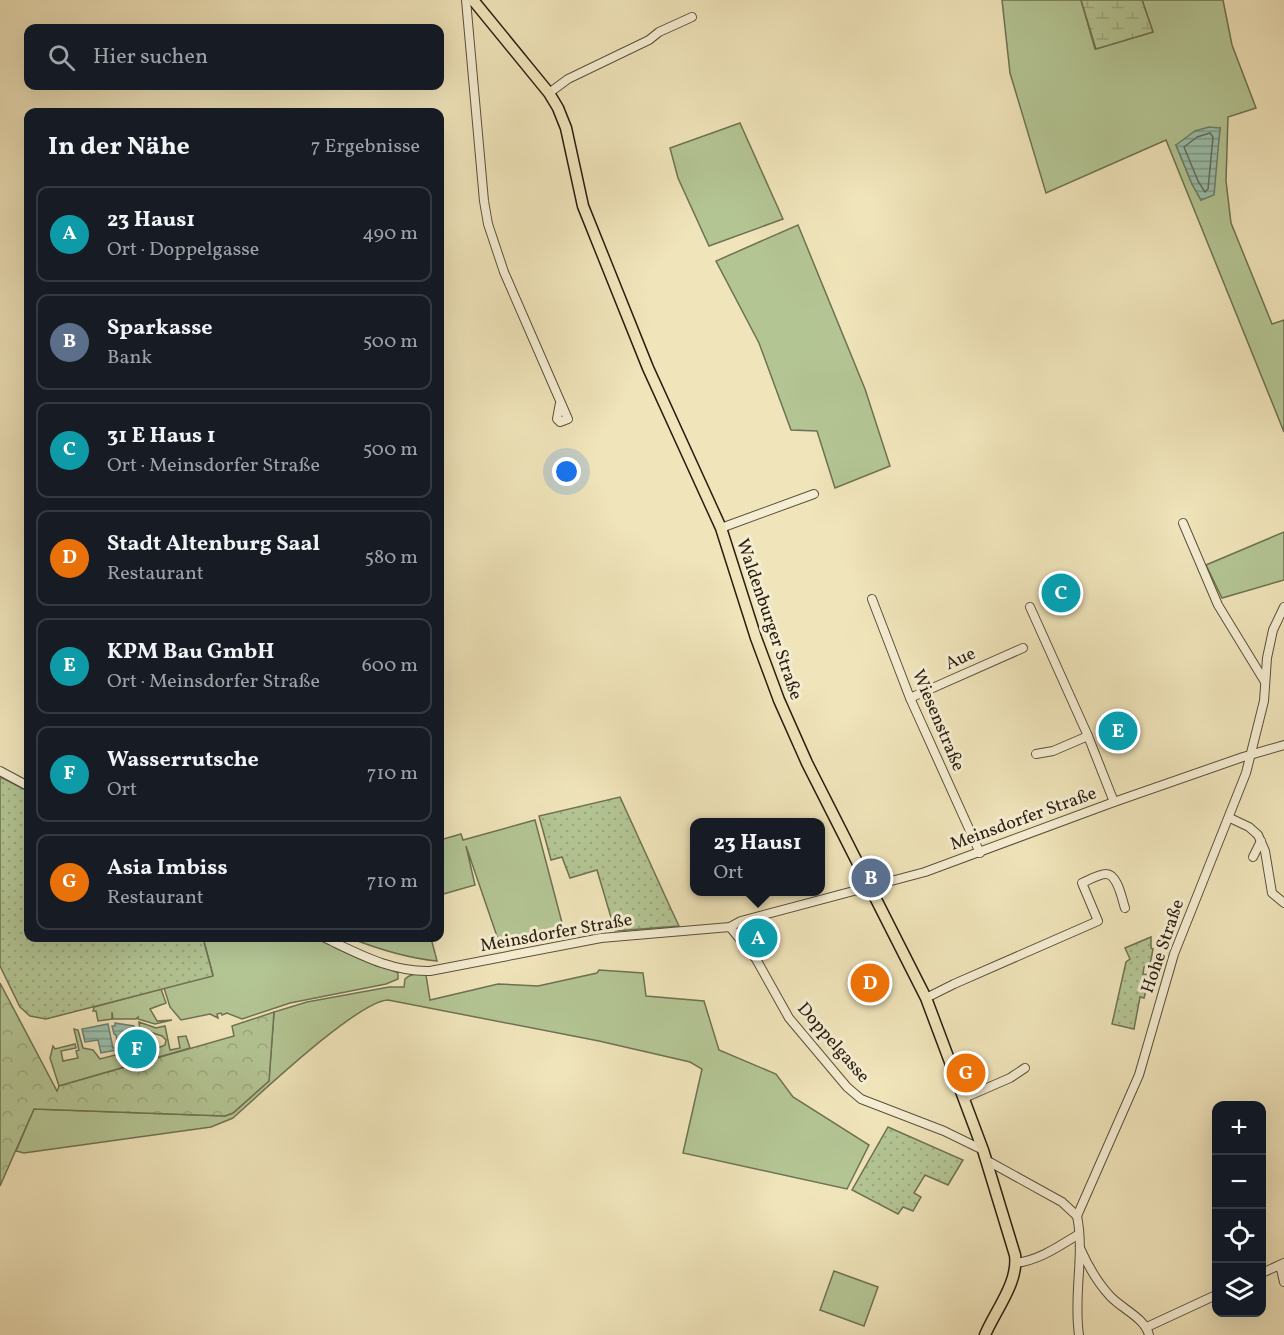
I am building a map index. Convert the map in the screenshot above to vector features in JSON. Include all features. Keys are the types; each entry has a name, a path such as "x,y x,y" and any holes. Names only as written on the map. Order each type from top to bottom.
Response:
{"main road":[{"name":"Waldenburger Straße","path":"473,0 549,93 558,108 566,129 583,206 648,368 721,528 756,638 779,700 807,763 926,998 984,1155 1016,1263"},
{"path":"985,1335 1013,1277 1016,1263"}],"street":[{"path":"466,0 488,224 504,272 560,402"},
{"path":"549,93 568,79 692,17"},
{"path":"721,528 814,494"},
{"path":"1183,523 1218,605 1265,682"},
{"name":"Wiesenstraße","path":"872,599 910,698 980,853"},
{"name":"Meinsdorfer Straße","path":"1030,607 1088,736 1114,802"},
{"name":"Hohe Straße","path":"1077,1216 1139,1075 1173,954 1230,818 1251,755 1264,701 1267,658 1273,630 1284,607"},
{"name":"Aue","path":"910,698 1023,648"},
{"path":"1036,754 1053,751 1088,736"},
{"name":"Meinsdorfer Straße","path":"334,942 392,968 416,972 451,968 601,938 730,927 741,921 925,872 1114,802 1284,745"},
{"path":"0,771 24,784"},
{"path":"1230,818 1249,827 1258,835 1265,851 1272,893 1284,903"},
{"path":"1253,857 1261,840"},
{"path":"926,998 1098,921 1082,883 1106,874 1112,876 1125,908"},
{"name":"Doppelgasse","path":"730,927 756,959 789,1017 847,1087 861,1099 944,1131 1062,1202 1077,1216"},
{"path":"964,1098 1010,1078 1025,1068"},
{"path":"1077,1216 1079,1245 1076,1303 1079,1335"},
{"path":"1016,1263 1028,1262 1079,1234"},
{"path":"1079,1245 1095,1278 1111,1297 1148,1331 1212,1297"},
{"path":"1266,1271 1282,1264 1284,1282"}],"green space":[{"path":"1002,0 1081,0 1095,49 1153,32 1142,0 1223,0 1232,45 1256,108 1228,117 1226,181 1231,223 1272,324 1284,320 1284,432 1166,140 1046,193 1010,73","holes":["1220,128 1215,170 1201,200 1176,145"]},
{"path":"1081,0 1142,0 1153,32 1096,49"},
{"path":"740,123 783,219 709,246 678,178 670,148"},
{"path":"798,225 865,389 890,466 835,488 817,431 791,430 759,343 716,261"},
{"path":"1284,532 1284,580 1222,598 1206,565"},
{"path":"0,777 24,789 24,942 204,942 213,976 46,1019 30,1016 20,1007 0,966"},
{"path":"620,797 679,926 615,931 597,870 570,878 562,857 551,860 539,816"},
{"path":"535,820 566,938 501,948 466,846 475,885 444,894 444,839 461,834 463,840"},
{"path":"1151,937 1151,948 1153,949 1150,965 1144,967 1143,974 1150,975 1144,998 1140,997 1134,1029 1112,1024 1126,962 1130,959 1125,948"},
{"path":"204,942 325,942 398,973 398,979 386,984 290,1003 242,1019 221,1013 217,1014 218,1018 210,1014 181,1020 170,1007 164,988 213,975"},
{"path":"360,942 432,942 437,961 414,958"},
{"path":"599,970 643,973 646,996 704,1001 719,1050 776,1074 793,1097 869,1145 847,1189 683,1153 702,1069 690,1062 599,1041 388,1000 374,1004 355,1015 309,1050 233,1118 211,1127 24,1153 16,1151 34,1109 225,1116 233,1113 269,1081 274,1012 307,1002 389,987 404,987 405,979 415,974 426,975 430,1000 498,984 538,986 597,973"},
{"path":"0,983 57,1091 59,1086 234,1036 232,1026 274,1012 269,1081 233,1113 225,1116 34,1109 0,1186"},
{"path":"161,989 166,1003 150,1009 157,1021 172,1020 155,1024 138,1019 138,1017 136,1019 113,1019 112,1012 112,1019 98,1021 96,1011 93,1011 94,1007"},
{"path":"139,1022 156,1028 165,1026 170,1050 180,1048 178,1037 186,1036 190,1048 59,1086 50,1058 53,1046 55,1049 75,1044 76,1048 61,1051 63,1061 78,1058 76,1051 79,1050 74,1029 78,1030 83,1048 93,1050 100,1059 126,1054 130,1051 140,1057 145,1052 142,1049","holes":["147,1031 162,1036 166,1040 165,1045 155,1052 152,1049 148,1051"]},
{"path":"888,1127 963,1160 948,1185 925,1175 914,1193 921,1197 913,1211 903,1207 898,1214 852,1190"},
{"path":"834,1271 878,1287 864,1326 820,1310"}],"water":[{"path":"1209,127 1220,128 1214,195 1201,200 1176,145 1195,131"},
{"path":"115,1023 134,1026 138,1044 101,1053 98,1040 85,1042 82,1029 108,1024 113,1048 118,1048 112,1026 115,1026"}],"place":[{"name":"31 E Haus 1","path":"1061,593"},
{"name":"KPM Bau GmbH","path":"1118,731"},
{"name":"Sparkasse","path":"871,878"},
{"name":"23 Haus1","path":"758,938"},
{"name":"Stadt Altenburg Saal","path":"870,983"},
{"name":"Wasserrutsche","path":"137,1049"},
{"name":"Asia Imbiss","path":"966,1073"}]}
